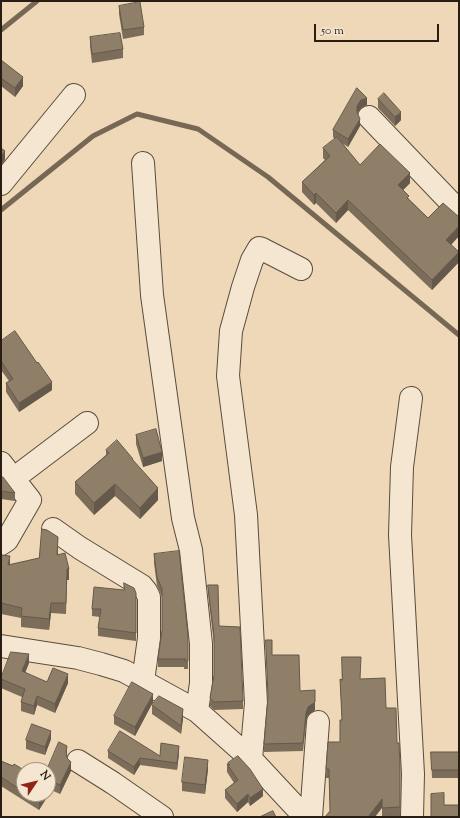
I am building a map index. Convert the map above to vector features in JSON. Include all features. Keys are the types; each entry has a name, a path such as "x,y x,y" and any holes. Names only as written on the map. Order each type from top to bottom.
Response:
{"street":[{"path":"1,184 74,95"},
{"path":"369,117 456,208 459,209"},
{"path":"143,162 152,295 183,518 191,550 201,644 201,683 197,711"},
{"path":"251,759 256,703 246,515 228,376 231,331 252,260 259,248 300,269"},
{"path":"411,398 402,467 400,535 413,774 412,817"},
{"path":"1,544 7,540 30,500 7,471 87,422"},
{"path":"53,529 80,548 142,586 146,591 149,597 149,638 144,681"},
{"path":"1,646 78,658 124,671 144,681 197,711 251,759 305,817"},
{"path":"311,817 318,722"},
{"path":"78,761 162,817"}],"building":[{"path":"140,2 144,27 123,30 119,6"},
{"path":"120,33 123,49 92,54 90,37"},
{"path":"1,60 23,77 15,88 1,78"},
{"path":"357,88 367,98 361,100 357,106 357,112 360,119 348,139 333,130"},
{"path":"384,93 401,112 395,117 378,99"},
{"path":"337,137 360,165 380,144 410,173 398,185 409,196 407,198 428,218 443,203 459,217 459,226 446,240 459,252 432,280 348,200 336,213 316,193 314,195 302,182 330,156 323,148"},
{"path":"1,148 5,151 1,156"},
{"path":"15,331 52,382 19,403 6,383 13,379 1,361 1,341"},
{"path":"156,429 162,452 143,458 136,435"},
{"path":"117,440 158,488 140,508 115,484 94,503 75,482 109,453 106,450"},
{"path":"1,477 3,477 15,493 1,491"},
{"path":"42,529 47,530 58,537 57,555 65,553 69,569 67,569 66,603 51,603 49,619 21,616 22,608 1,603 1,555 10,556 8,565 39,558"},
{"path":"179,551 188,636 188,661 184,661 186,659 158,659 162,630 162,589 157,577 154,554"},
{"path":"124,583 134,588 136,593 136,633 98,628 101,609 92,609 94,587 124,590"},
{"path":"208,585 218,585 219,626 240,627 243,701 214,702 210,698 214,675 214,636"},
{"path":"266,640 272,640 272,655 299,655 300,691 315,690 315,702 308,707 306,713 303,743 264,744 268,696"},
{"path":"11,652 29,654 22,671 47,682 53,668 68,674 55,704 37,696 34,706 21,702 25,689 1,679"},
{"path":"342,657 361,657 360,679 385,678 386,708 396,708 397,743 399,743 400,765 400,807 382,808 382,799 368,817 325,817 330,811 329,769 326,769 328,742 340,742 340,720 342,720 340,679 342,680"},
{"path":"132,682 153,694 135,727 114,716"},
{"path":"159,696 183,709 181,726 152,705"},
{"path":"32,724 51,731 45,747 26,740"},
{"path":"120,731 160,756 161,743 179,746 177,763 140,758 134,767 108,751"},
{"path":"59,742 67,746 67,758 71,762 60,785 56,783 56,762 50,762"},
{"path":"431,752 459,752 459,770 432,770"},
{"path":"238,756 250,769 263,789 250,798 248,794 237,804 225,790 238,780 227,764 230,765 228,763"},
{"path":"185,757 208,760 205,785 182,782"},
{"path":"1,761 13,766 14,764 16,765 16,787 1,777"},
{"path":"444,793 444,805 459,805 459,817 431,817 431,794"},
{"path":"273,811 276,817 260,817"}],"waterway":[{"path":"1,30 37,1"},
{"path":"1,210 93,136 137,114 198,129 268,177 459,335"}]}
